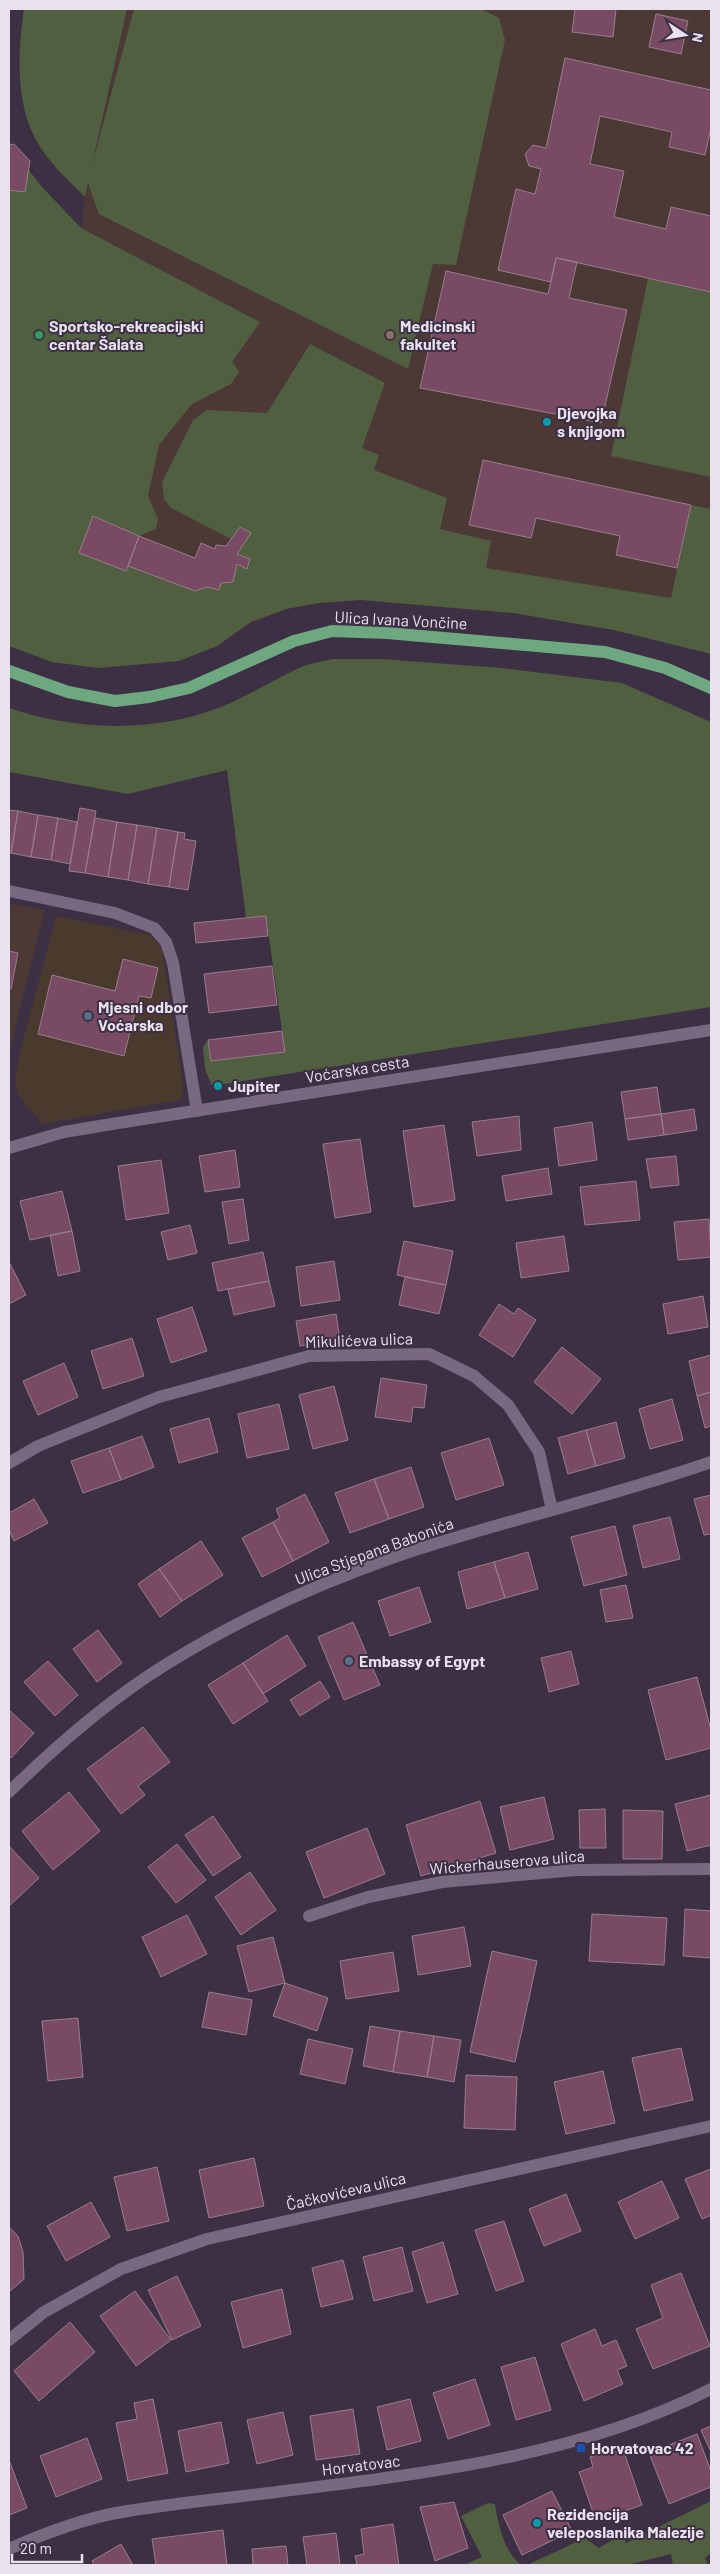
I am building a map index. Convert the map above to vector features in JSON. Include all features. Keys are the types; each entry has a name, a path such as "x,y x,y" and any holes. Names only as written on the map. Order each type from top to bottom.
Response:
{"main road":[{"name":"Ulica Ivana Vončine","path":"9,671 68,692 115,701 149,697 189,688 294,641 332,632 386,632 605,652 665,668 711,688"}],"street":[{"path":"9,891 115,913 154,928 166,942 173,963 197,1111"},
{"name":"Voćarska cesta","path":"9,1148 64,1132 711,1030"},
{"name":"Mikulićeva ulica","path":"9,1463 38,1446 158,1397 309,1356 429,1354 474,1376 508,1405 539,1452 552,1510"},
{"name":"Ulica Stjepana Babonića","path":"9,1792 120,1697 164,1665 229,1630 327,1583 397,1557 711,1462"},
{"name":"Wickerhauserova ulica","path":"309,1916 368,1897 442,1882 576,1870 711,1869"},
{"name":"Čačkovićeva ulica","path":"9,2340 44,2312 121,2270 207,2239 711,2126"},
{"name":"Horvatovac","path":"9,2549 54,2530 115,2513 435,2472 567,2442 630,2424 711,2388"}],"shaded area":[{"name":"Medicinski fakultet","path":"127,9 711,9 711,654 614,630 513,613 361,600 319,603 286,609 251,622 217,646 179,661 98,668 48,660 54,472 85,197"},
{"path":"9,904 45,910 9,1053"},
{"path":"56,916 150,935 158,943 162,950 184,1090 180,1100 42,1124 18,1095 15,1079 21,1049"}],"green space":[{"path":"24,9 127,9 92,165 134,9 481,9 499,18 505,40 456,265 433,264 408,369 99,214 88,183 85,197 45,154 35,138 29,123 21,91 20,74 20,41"},
{"path":"9,145 42,187 81,228 260,322 232,362 239,372 231,384 192,404 159,445 148,496 158,519 156,529 139,536 93,516 79,553 126,571 128,566 195,591 207,587 218,590 221,583 233,582 237,564 248,568 250,559 237,554 251,533 240,527 231,539 171,508 164,499 162,482 193,420 207,410 267,413 310,344 385,383 362,448 379,455 374,470 447,498 440,529 491,541 486,568 671,598 691,505 711,509 711,654 614,630 513,613 361,600 319,603 286,609 251,622 217,646 179,661 98,668 52,662 9,646"},
{"path":"648,278 711,292 711,477 611,456"},
{"path":"333,659 381,659 502,668 622,683 711,722 711,1007 212,1086 205,1069 203,1047 208,1040 212,1061 285,1052 266,916 246,918 227,770 128,794 9,772 9,708 35,716 88,725 142,725 169,721 221,707 303,666"},
{"path":"711,2501 711,2553 705,2558 708,2565 673,2565 671,2554 627,2565 527,2565 585,2538 599,2548 622,2534 626,2543"},
{"path":"488,2503 495,2504 500,2529 506,2545 510,2553 521,2565 464,2565 482,2557 461,2516"}],"building":[{"path":"575,9 616,9 613,37 572,32"},
{"path":"656,14 688,21 681,54 649,47"},
{"path":"565,58 711,90 711,128 705,155 669,147 672,132 600,116 590,164 624,171 614,217 666,229 671,207 711,216 711,292 556,258 551,282 498,270 516,189 535,194 541,169 529,166 525,154 533,145 546,148"},
{"path":"14,144 30,161 25,192 9,190 9,145"},
{"path":"556,258 577,262 569,298 627,310 601,423 420,388 446,271 548,294"},
{"path":"483,460 691,505 677,568 616,555 620,536 536,518 531,538 469,525"},
{"path":"93,516 139,536 126,571 79,553"},
{"path":"240,527 251,533 237,554 250,559 247,569 237,564 233,582 221,583 219,590 207,587 195,591 128,566 139,536 195,558 201,543 215,549 216,545 226,546"},
{"path":"80,808 96,811 85,873 69,871"},
{"path":"9,810 18,811 11,853 9,853"},
{"path":"18,811 38,815 31,857 11,853"},
{"path":"38,815 58,818 51,860 31,857"},
{"path":"58,818 77,822 70,864 51,860"},
{"path":"95,818 117,822 108,877 85,873"},
{"path":"117,822 137,825 128,880 108,877"},
{"path":"137,825 157,828 148,884 128,880"},
{"path":"157,828 178,832 169,887 148,884"},
{"path":"178,832 185,833 184,839 196,841 188,890 169,887"},
{"path":"266,916 268,936 196,943 194,923"},
{"path":"9,951 18,953 11,989 9,989"},
{"name":"Mjesni odbor Voćarska","path":"123,959 158,968 151,998 139,996 124,1056 38,1034 52,975 115,991"},
{"path":"272,966 277,1005 209,1013 204,974"},
{"path":"282,1031 285,1052 211,1061 208,1040"},
{"path":"657,1087 661,1114 625,1119 621,1092"},
{"path":"694,1109 697,1130 664,1135 661,1114"},
{"path":"661,1114 664,1135 628,1140 625,1119"},
{"path":"519,1116 521,1150 477,1156 472,1122"},
{"path":"592,1122 597,1160 559,1166 554,1128"},
{"path":"444,1125 455,1200 414,1207 403,1131"},
{"path":"360,1139 371,1212 335,1218 323,1144"},
{"path":"235,1150 240,1187 205,1192 199,1156"},
{"path":"676,1156 679,1185 651,1188 646,1159"},
{"path":"161,1160 169,1213 126,1220 118,1166"},
{"path":"548,1168 552,1194 506,1201 502,1176"},
{"path":"636,1181 640,1220 585,1225 580,1187"},
{"path":"62,1191 72,1231 30,1240 20,1201"},
{"path":"243,1199 249,1240 229,1244 222,1202"},
{"path":"709,1219 711,1257 678,1260 674,1222"},
{"path":"190,1225 197,1253 168,1260 161,1232"},
{"path":"72,1231 80,1271 58,1276 50,1235"},
{"path":"564,1236 569,1271 521,1278 516,1243"},
{"path":"404,1241 453,1251 446,1285 397,1275"},
{"path":"263,1252 269,1281 218,1291 212,1263"},
{"path":"334,1261 340,1300 301,1306 296,1267"},
{"path":"9,1262 26,1295 9,1304"},
{"path":"405,1277 446,1285 439,1314 399,1305"},
{"path":"269,1281 275,1306 234,1315 228,1289"},
{"path":"703,1296 708,1327 668,1334 663,1304"},
{"path":"499,1304 514,1314 518,1308 536,1320 513,1357 479,1335"},
{"path":"192,1307 207,1351 171,1363 157,1319"},
{"path":"336,1314 340,1339 300,1346 296,1321"},
{"path":"132,1338 144,1376 103,1389 91,1351"},
{"path":"562,1347 601,1379 572,1414 534,1382"},
{"path":"711,1355 711,1392 697,1396 689,1361"},
{"path":"64,1363 78,1397 38,1415 23,1381"},
{"path":"381,1378 427,1385 424,1408 413,1407 411,1422 375,1417"},
{"path":"334,1386 348,1440 313,1449 299,1395"},
{"path":"711,1392 711,1426 705,1428 697,1396"},
{"path":"672,1399 683,1440 650,1449 639,1409"},
{"path":"279,1404 289,1449 247,1458 238,1414"},
{"path":"209,1418 218,1452 179,1463 170,1429"},
{"path":"616,1422 625,1458 596,1466 586,1430"},
{"path":"586,1430 596,1466 568,1474 558,1438"},
{"path":"142,1436 154,1467 121,1480 109,1448"},
{"path":"489,1438 504,1485 456,1500 441,1453"},
{"path":"109,1448 121,1480 83,1493 71,1461"},
{"path":"411,1467 424,1507 389,1519 374,1479"},
{"path":"374,1479 389,1519 350,1533 335,1493"},
{"path":"305,1494 329,1542 293,1561 273,1522 280,1518 276,1509"},
{"path":"711,1495 711,1534 704,1535 694,1499"},
{"path":"34,1499 48,1523 14,1541 9,1530 9,1513"},
{"path":"670,1517 680,1559 643,1568 633,1526"},
{"path":"273,1522 293,1561 262,1577 242,1538"},
{"path":"615,1526 627,1575 584,1586 571,1537"},
{"path":"201,1541 223,1575 182,1601 159,1569"},
{"path":"528,1552 538,1589 505,1598 494,1562"},
{"path":"494,1562 505,1598 467,1609 458,1572"},
{"path":"159,1569 182,1601 160,1617 138,1584"},
{"path":"626,1585 633,1618 606,1622 600,1590"},
{"path":"419,1587 431,1622 390,1636 378,1601"},
{"name":"Embassy of Egypt","path":"353,1622 380,1685 344,1700 318,1637"},
{"path":"98,1630 122,1663 97,1682 73,1649"},
{"path":"287,1635 306,1666 263,1694 243,1663"},
{"path":"571,1651 579,1684 549,1692 541,1658"},
{"path":"48,1661 78,1695 55,1716 24,1682"},
{"path":"243,1663 268,1701 233,1724 208,1685"},
{"path":"697,1677 711,1730 711,1748 666,1760 648,1690"},
{"path":"320,1681 330,1697 300,1716 290,1700"},
{"path":"9,1710 34,1733 11,1758 9,1756"},
{"path":"143,1727 170,1762 138,1786 145,1795 121,1814 87,1769"},
{"path":"69,1792 100,1831 53,1870 22,1831"},
{"path":"711,1795 711,1845 687,1851 675,1804"},
{"path":"544,1797 554,1839 510,1850 500,1807"},
{"path":"480,1801 496,1853 421,1876 406,1825"},
{"path":"605,1809 606,1848 580,1848 579,1810"},
{"path":"623,1810 663,1811 662,1859 623,1859"},
{"path":"213,1816 241,1857 213,1876 185,1835"},
{"path":"367,1828 385,1874 324,1898 306,1852"},
{"path":"177,1844 206,1880 176,1903 148,1867"},
{"path":"9,1846 39,1878 9,1906"},
{"path":"250,1872 276,1910 241,1935 215,1897"},
{"path":"685,1909 711,1911 711,1958 683,1956"},
{"path":"592,1914 667,1918 664,1965 589,1961"},
{"path":"187,1915 207,1954 161,1977 142,1937"},
{"path":"464,1927 471,1966 418,1975 412,1936"},
{"path":"273,1937 285,1983 249,1992 237,1946"},
{"path":"492,1951 537,1961 515,2062 470,2052"},
{"path":"393,1952 399,1991 346,1999 340,1961"},
{"path":"285,1983 328,1998 317,2031 273,2016"},
{"path":"209,1992 252,2000 246,2035 202,2027"},
{"path":"78,2018 83,2077 48,2081 42,2021"},
{"path":"370,2026 400,2031 393,2072 363,2066"},
{"path":"400,2031 434,2036 427,2077 393,2072"},
{"path":"434,2036 461,2040 454,2082 427,2077"},
{"path":"308,2039 353,2049 345,2084 300,2074"},
{"path":"681,2048 693,2100 644,2111 632,2058"},
{"path":"603,2071 615,2123 566,2134 554,2082"},
{"path":"466,2075 517,2077 515,2130 464,2128"},
{"path":"254,2158 264,2206 209,2218 199,2170"},
{"path":"157,2167 169,2221 127,2231 114,2177"},
{"path":"711,2169 711,2215 702,2219 685,2179"},
{"path":"662,2181 679,2218 635,2239 618,2202"},
{"path":"566,2194 581,2231 544,2246 529,2209"},
{"path":"91,2202 110,2237 66,2261 47,2226"},
{"path":"504,2221 524,2281 496,2291 475,2230"},
{"path":"9,2227 18,2236 23,2252 24,2279 9,2292"},
{"path":"443,2242 458,2294 427,2303 412,2252"},
{"path":"402,2247 413,2291 374,2301 363,2257"},
{"path":"343,2260 353,2299 321,2307 312,2268"},
{"path":"681,2273 710,2346 653,2369 636,2329 663,2318 651,2285"},
{"path":"177,2276 201,2326 172,2340 148,2290"},
{"path":"282,2289 291,2334 243,2348 231,2302"},
{"path":"135,2291 171,2340 136,2366 100,2316"},
{"path":"70,2322 95,2352 39,2401 14,2371"},
{"path":"595,2329 602,2346 616,2340 627,2366 617,2370 623,2384 584,2401 561,2344"},
{"path":"535,2357 551,2410 516,2420 501,2367"},
{"path":"475,2379 490,2425 448,2439 433,2393"},
{"path":"153,2399 168,2473 128,2481 116,2423 137,2419 134,2403"},
{"path":"410,2399 421,2441 387,2450 377,2407"},
{"path":"353,2409 360,2454 316,2460 310,2416"},
{"path":"283,2412 293,2455 257,2464 247,2420"},
{"path":"221,2422 229,2463 186,2472 178,2431"},
{"path":"711,2426 711,2452 701,2430"},
{"path":"697,2434 711,2471 711,2487 669,2504 649,2453"},
{"path":"87,2438 102,2479 56,2497 40,2456"},
{"path":"622,2446 642,2505 596,2521 579,2472 593,2467 590,2457"},
{"path":"9,2460 27,2508 9,2515"},
{"name":"Rezidencija veleposlanika Malezije","path":"552,2491 572,2531 522,2555 503,2515"},
{"path":"454,2502 468,2548 435,2561 420,2507"},
{"path":"393,2524 399,2565 357,2565 355,2556 364,2554 361,2529"},
{"path":"223,2530 227,2565 156,2565 152,2539"},
{"path":"336,2533 340,2565 307,2565 303,2537"},
{"path":"121,2544 133,2565 94,2565 92,2561"},
{"path":"286,2546 288,2565 253,2565 252,2549"}],"place":[{"name":"Sportsko-rekreacijski centar Šalata","path":"39,335"},
{"name":"Medicinski fakultet","path":"390,335"},
{"name":"Djevojka s knjigom","path":"547,422"},
{"name":"Mjesni odbor Voćarska","path":"88,1016"},
{"name":"Jupiter","path":"218,1086"},
{"name":"Embassy of Egypt","path":"349,1661"},
{"name":"Horvatovac 42","path":"581,2448"},
{"name":"Rezidencija veleposlanika Malezije","path":"537,2523"}]}
